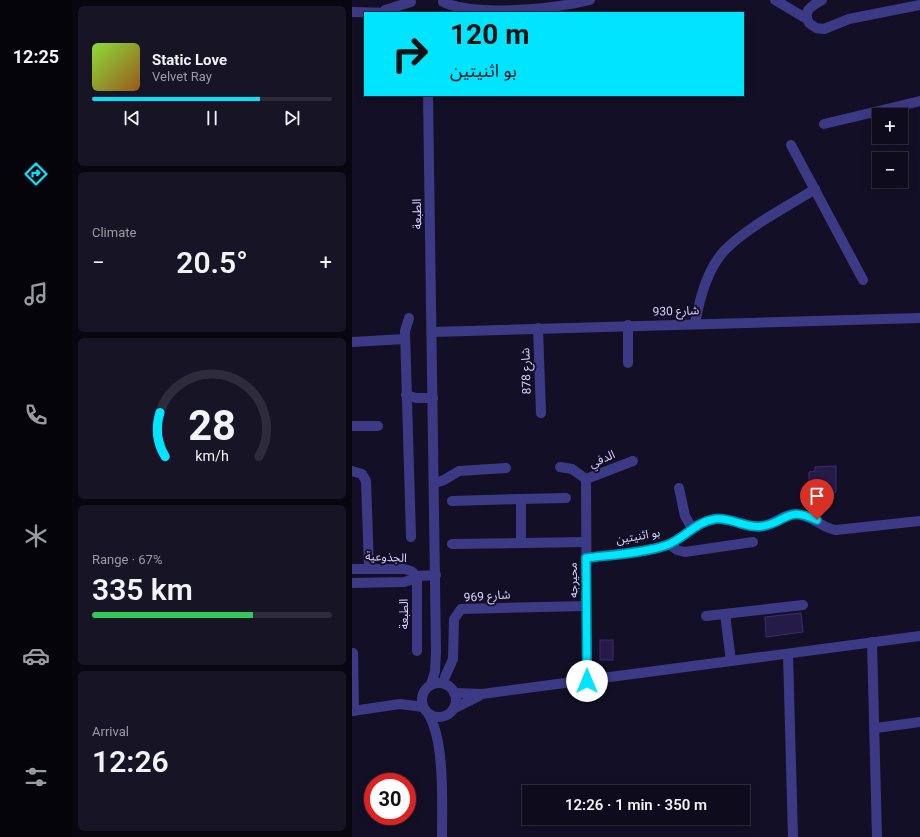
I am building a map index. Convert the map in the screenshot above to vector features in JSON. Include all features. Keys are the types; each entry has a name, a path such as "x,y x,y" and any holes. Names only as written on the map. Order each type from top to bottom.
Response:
{"street":[{"path":"469,12 541,4 572,5 590,0"},
{"path":"775,0 807,19 812,26 824,29 849,19 920,5"},
{"path":"807,19 806,15 809,7 822,0"},
{"path":"379,11 411,1 409,12"},
{"path":"442,1 455,6 481,10"},
{"path":"442,1 444,12"},
{"path":"352,12 388,12"},
{"name":"الطبعة","path":"428,96 434,398 436,651"},
{"path":"824,124 920,101"},
{"path":"791,145 863,280"},
{"path":"695,323 701,298 712,269 725,250 745,234 814,189"},
{"path":"410,318 405,328 405,338 411,537"},
{"name":"شارع 930","path":"432,332 695,323 920,318"},
{"path":"628,326 628,363"},
{"name":"شارع 878","path":"538,328 541,413"},
{"path":"352,342 405,338"},
{"path":"406,395 416,398 434,398"},
{"path":"352,426 378,426"},
{"name":"الدفي","path":"560,467 572,468 586,479 633,461"},
{"path":"435,483 441,482 459,471 506,468"},
{"path":"352,471 362,474 366,481 369,568"},
{"name":"محيرجه","path":"586,479 587,681"},
{"path":"679,488 685,516 692,528"},
{"path":"452,500 566,498"},
{"path":"521,499 521,543"},
{"name":"بو اثنيتين","path":"586,558 669,544 692,528 705,522 720,519 751,526 763,526 786,515 795,514 812,518 828,528 836,530 920,521"},
{"path":"452,544 586,542"},
{"path":"669,544 677,550 685,552 753,542"},
{"name":"الجذوعية","path":"352,569 408,569 417,576"},
{"name":"الجذوعية","path":"352,583 404,582 417,576 436,575"},
{"name":"الطبعة","path":"417,576 417,651"},
{"path":"706,616 803,604"},
{"name":"شارع 969","path":"445,677 453,660 454,619 462,609 586,606"},
{"path":"725,614 731,661"},
{"path":"431,685 440,684 451,690 482,694 920,636"},
{"path":"872,642 876,728 877,837"},
{"path":"436,651 455,701 438,735"},
{"path":"353,653 353,711 400,704 423,693 431,685 434,676 436,651"},
{"path":"788,654 792,837"},
{"path":"423,693 422,700 438,735 442,837"},
{"path":"400,704 426,711 438,718 482,694"},
{"path":"876,728 920,722"}],"building":[{"path":"836,466 836,492 826,493 826,497 820,497 819,491 809,491 809,472 815,471 815,467"},
{"path":"801,613 803,632 766,637 765,617"},
{"path":"600,640 613,640 613,660 600,660"}],"route":[{"path":"587,681 586,558 665,545 679,538 696,526 705,522 720,519 757,527 769,525 789,514 802,515 817,520"}]}
